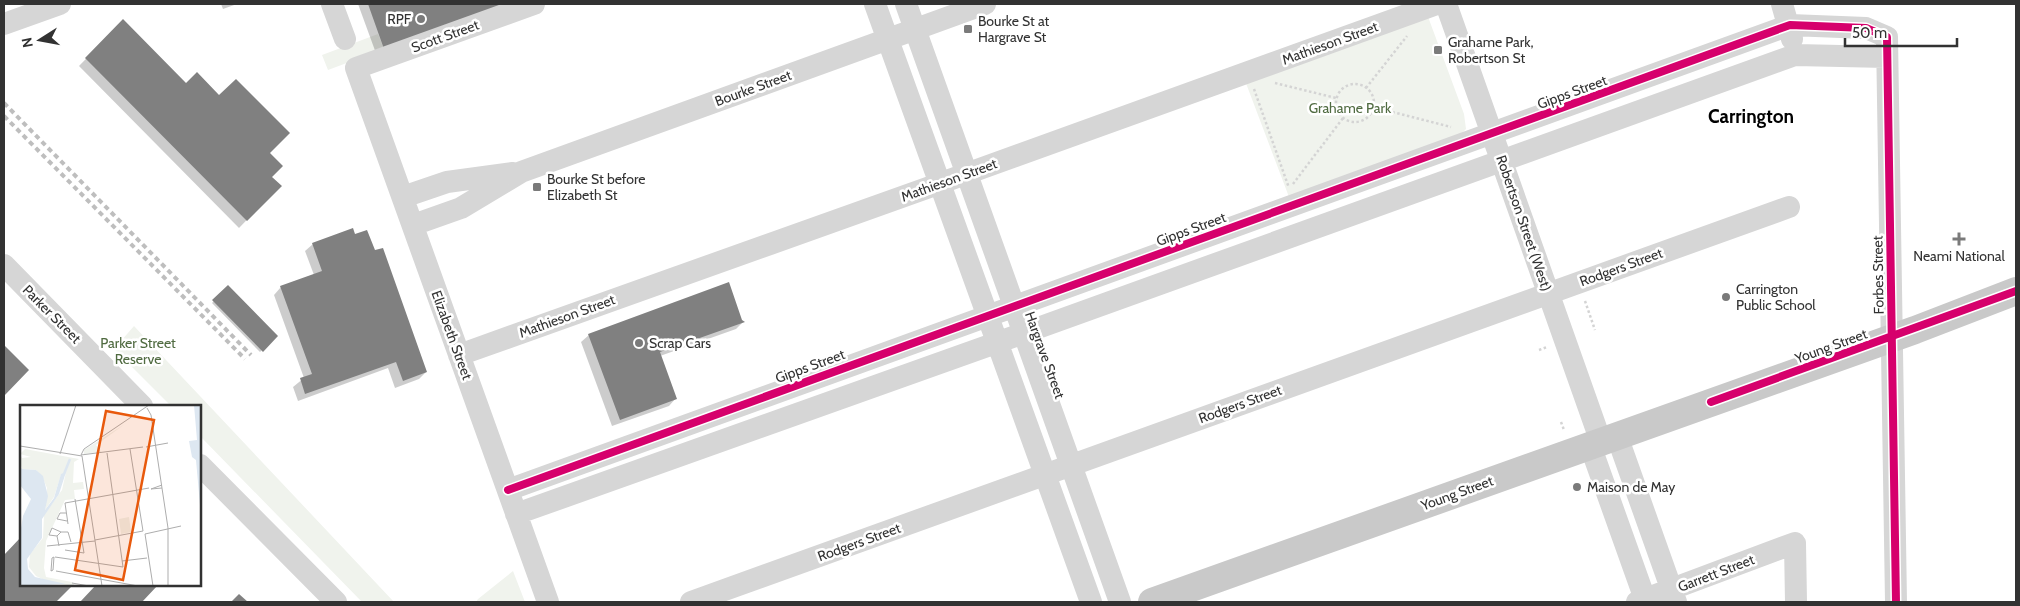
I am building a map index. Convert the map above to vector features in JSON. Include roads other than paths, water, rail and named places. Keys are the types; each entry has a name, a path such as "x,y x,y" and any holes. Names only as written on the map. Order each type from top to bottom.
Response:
{"main road":[{"name":"Young Street","path":"1152,602 2016,292"}],"street":[{"path":"4,24 60,4"},
{"path":"332,4 345,39"},
{"name":"Scott Street","path":"356,68 534,4"},
{"path":"875,4 1091,602"},
{"name":"Hargrave Street","path":"906,4 1120,602"},
{"name":"Bourke Street","path":"412,225 461,208 521,172 985,4"},
{"name":"Mathieson Street","path":"459,354 1438,4"},
{"name":"Robertson Street (West)","path":"1446,4 1548,293 1603,441 1674,596"},
{"path":"1782,4 1790,25 1795,55"},
{"name":"Gipps Street","path":"508,490 1790,25 1866,28 1887,47"},
{"path":"516,514 1181,277 1795,55 1887,47"},
{"name":"Forbes Street","path":"1887,47 1896,602"},
{"name":"Elizabeth Street","path":"356,68 548,602"},
{"path":"1645,78 1655,106"},
{"name":"Bourke Street","path":"402,197 447,182 521,172"},
{"path":"1319,196 1328,224"},
{"name":"Rodgers Street","path":"691,602 1789,207"},
{"name":"Gipps Street","path":"1172,249 1181,277"},
{"name":"Parker Street","path":"4,265 141,405"},
{"name":"Robertson Street (West)","path":"1603,441 1643,601"},
{"path":"201,465 336,602"},
{"name":"Garrett Street","path":"1643,601 1674,596 1795,543 1796,602"}],"railway":[{"path":"4,103 251,355"},
{"path":"4,116 245,359"}],"place":[{"name":"RPF","path":"421,19"},
{"name":"Bourke St at Hargrave St","path":"968,29"},
{"name":"Grahame Park, Robertson St","path":"1438,50"},
{"name":"Bourke St before Elizabeth St","path":"537,187"},
{"name":"Neami National","path":"1959,239"},
{"name":"Carrington Public School","path":"1726,297"},
{"name":"Scrap Cars","path":"639,343"},
{"name":"Maison de May","path":"1577,487"}],"district":[{"name":"Carrington","path":"1751,116"}],"park label":[{"name":"Grahame Park","path":"1350,108"},
{"name":"Parker Street Reserve","path":"138,352"}]}
